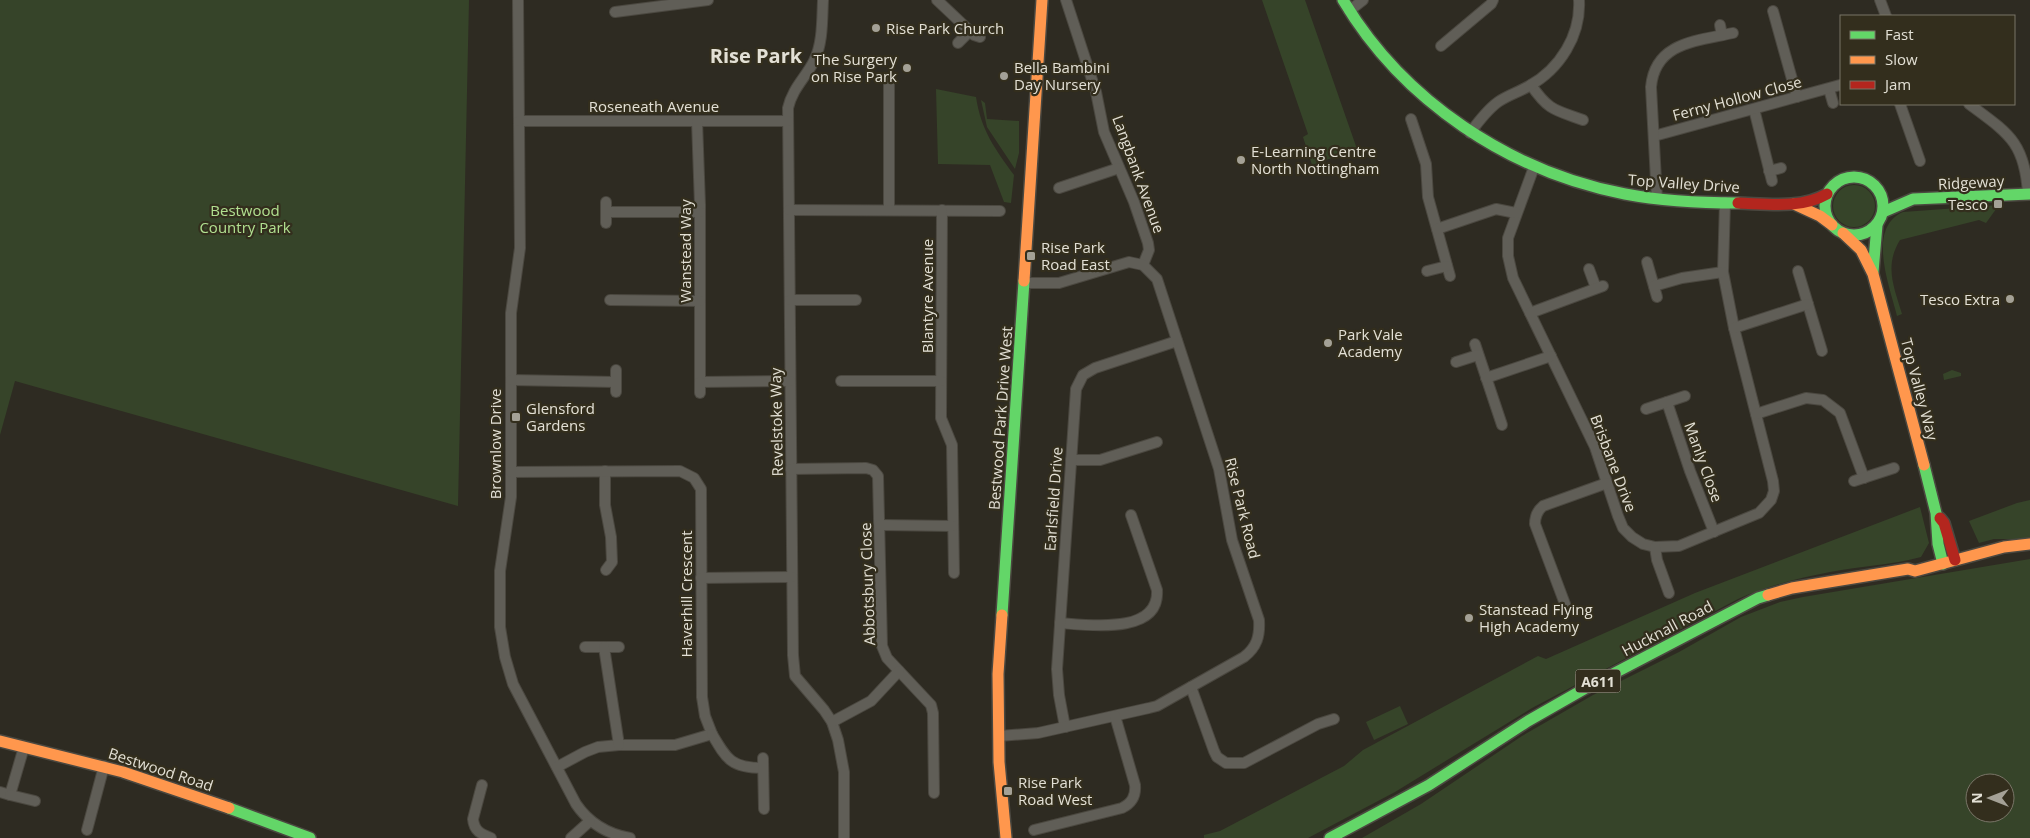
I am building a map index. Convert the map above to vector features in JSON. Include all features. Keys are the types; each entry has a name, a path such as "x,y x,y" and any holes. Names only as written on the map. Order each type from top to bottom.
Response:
{"street":[{"name":"Brownlow Drive","path":"518,0 520,248 511,313 510,513 500,571 502,646 513,684 576,804 590,821 609,832 630,838"},
{"path":"615,12 708,0"},
{"name":"Revelstoke Way","path":"823,0 819,48 814,62 791,96 788,108 794,671 799,681 832,722 842,755 844,838"},
{"path":"937,0 974,35 980,37"},
{"name":"Bestwood Park Drive West","path":"1006,838 999,736 999,664 1042,0"},
{"name":"Top Valley Drive","path":"1342,0 1370,40 1412,86 1441,112 1470,133 1534,167 1594,188 1657,199 1794,204 1814,200 1827,194"},
{"path":"1349,11 1363,0"},
{"path":"1441,46 1447,35 1493,0"},
{"path":"1470,133 1497,103 1531,85 1556,64 1571,40 1577,24 1579,0"},
{"path":"1880,0 1886,15"},
{"name":"Langbank Avenue","path":"1065,6 1096,92 1104,132 1136,207 1148,243 1149,250 1143,265"},
{"path":"1772,17 1796,97"},
{"path":"958,43 970,31"},
{"path":"1657,199 1651,87 1652,74 1665,54 1674,48 1725,31"},
{"path":"889,81 894,92 889,210"},
{"path":"1531,85 1550,109 1574,112 1583,120"},
{"name":"Ferny Hollow Close","path":"1654,136 1840,86"},
{"path":"1829,88 1833,103"},
{"path":"1900,105 1919,156 1907,155"},
{"path":"1970,105 2003,129 2017,146 2025,167 2029,194"},
{"path":"1754,109 1770,176 1781,168"},
{"name":"Roseneath Avenue","path":"519,121 788,121"},
{"name":"Wanstead Way","path":"698,121 700,393"},
{"path":"1416,125 1427,169 1428,197 1448,271 1427,271"},
{"name":"Brisbane Drive","path":"1534,167 1508,238 1508,256 1513,278 1595,448 1623,528 1643,544 1655,547 1679,546 1760,513 1771,500 1774,491 1734,328 1723,272 1725,202"},
{"path":"1059,188 1119,168"},
{"path":"1854,176 1867,179 1878,188 1884,204 1883,212 1876,225 1864,233 1857,235 1838,229 1826,211 1827,194 1841,180 1854,176"},
{"name":"Ridgeway","path":"1878,188 1892,195 1913,200"},
{"name":"Ridgeway","path":"1883,212 1913,200 2029,194"},
{"name":"Top Valley Drive","path":"1794,204 1820,216 1838,229"},
{"path":"1437,229 1496,209 1516,213"},
{"path":"789,210 942,210 989,216 1000,211"},
{"name":"Blantyre Avenue","path":"942,210 942,421 952,446 954,573"},
{"path":"606,212 700,212"},
{"name":"Top Valley Way","path":"1873,274 1876,225"},
{"name":"Top Valley Way","path":"1838,229 1860,250 1873,274 1936,513"},
{"path":"1647,262 1658,297"},
{"path":"1024,282 1058,283 1121,264 1136,263 1143,265"},
{"name":"Rise Park Road","path":"999,736 1038,734 1157,706 1251,652 1260,632 1259,620 1232,540 1219,469 1157,279 1143,265"},
{"path":"1530,313 1599,287 1589,269"},
{"path":"1798,271 1808,304 1824,344"},
{"path":"1654,286 1682,278 1723,272"},
{"path":"610,300 700,301"},
{"path":"790,300 856,300"},
{"path":"1734,328 1808,304"},
{"name":"Earlsfield Drive","path":"1065,728 1057,681 1075,398 1079,382 1083,375 1094,368 1177,341"},
{"path":"1456,362 1477,350 1486,378 1503,418"},
{"path":"1486,378 1551,356"},
{"path":"616,370 616,392"},
{"path":"847,378 941,382"},
{"path":"511,380 616,382"},
{"path":"700,382 790,381"},
{"path":"1646,409 1685,396"},
{"path":"1756,414 1806,398 1823,400 1840,413 1859,480 1894,468"},
{"name":"Manly Close","path":"1667,402 1690,471 1714,532"},
{"path":"1071,460 1100,460 1156,442"},
{"name":"Abbotsbury Close","path":"791,468 866,468 873,470 879,480 882,646 886,658 929,701 932,709 934,793"},
{"path":"605,471 605,505 611,537 612,562 606,570"},
{"name":"Haverhill Crescent","path":"511,472 680,471 694,478 701,489 702,697 705,716 712,734 723,751 737,766 744,768 763,763 764,809"},
{"path":"1566,596 1535,524 1535,517 1538,510 1543,506 1607,483"},
{"path":"1936,513 1944,523 1954,556"},
{"path":"1936,513 1938,544 1942,560"},
{"path":"1060,623 1092,626 1119,624 1141,618 1154,610 1158,598 1157,590 1131,515"},
{"path":"880,525 953,526"},
{"name":"Hucknall Road","path":"1330,838 1429,785 1528,721 1584,689 1758,598 1801,586 1908,569 1915,571 1954,556 2030,544"},
{"path":"1655,547 1657,560 1669,593"},
{"path":"701,578 792,577"},
{"path":"1665,583 1676,579"},
{"path":"584,647 619,647"},
{"path":"604,647 619,745"},
{"path":"832,722 870,700 899,671"},
{"path":"1191,687 1214,751 1217,757 1226,763 1244,763 1318,724 1334,719"},
{"path":"1034,830 1122,808 1131,802 1136,791 1135,785 1115,716"},
{"path":"557,767 584,752 598,747 675,745 712,734"},
{"name":"Bestwood Road","path":"0,741 104,766 208,800 310,838"},
{"path":"24,747 5,793 35,801"},
{"path":"86,830 104,766"},
{"path":"490,797 481,790 473,819 481,834 491,838"},
{"path":"571,838 590,821"}],"green space":[{"name":"Bestwood Country Park","path":"0,0 469,0 458,506 15,381 0,435"},
{"path":"1262,0 1305,0 1357,149 1312,165 1303,137 1308,134"},
{"path":"936,89 976,97 985,129 995,148 1014,175 1011,203 1004,202 990,165 938,164"},
{"path":"981,100 985,103 987,119 1019,121 1019,153 1015,169 987,127"},
{"path":"1858,185 1866,188 1872,194 1875,206 1872,218 1866,224 1850,227 1842,224 1836,218 1833,202 1836,194 1842,188"},
{"path":"1999,205 1986,223 1979,220 1900,240 1892,259 1891,268 1902,314 1897,316 1886,275 1883,244 1885,231 1892,220 1903,212"},
{"path":"1952,370 1961,373 1961,376 1944,380 1943,374"},
{"path":"2030,500 2030,539 1994,539 1979,543 1969,521"},
{"path":"1920,507 1929,543 1921,557 1806,577 1772,586 1738,599 1532,708 1395,792 1308,838 1204,838 1204,835 1220,831 1344,766 1363,750 1538,656 1546,659 1695,593"},
{"path":"2030,559 2030,838 1362,838 1421,804 1522,736 1593,695 1679,652 1741,617 1780,602"},
{"path":"1400,706 1408,724 1374,740 1366,722"}],"traffic: fast":[{"path":"1343,0 1368,36 1396,70 1428,100 1463,127 1501,150 1541,169 1582,183 1625,194 1681,201 1738,203"},
{"path":"1848,177 1860,177 1875,185 1883,200 1883,206 1883,212 1875,227 1860,235 1848,235 1833,227 1825,212 1825,200 1833,185 1848,177"},
{"path":"1883,212 1913,199 2030,194"},
{"path":"1873,272 1877,225"},
{"path":"1002,615 1024,281"},
{"path":"1924,465 1936,513 1938,544 1943,564"},
{"path":"1330,838 1429,785 1528,721 1584,689 1758,598 1768,595"},
{"path":"229,808 310,838"}],"traffic: slow":[{"path":"1024,281 1042,0"},
{"path":"1794,204 1820,216 1832,225"},
{"path":"1843,233 1861,250 1873,274 1924,465"},
{"path":"1768,595 1792,588 1908,569 1915,571 2004,547 2030,544"},
{"path":"1002,615 998,674 999,762 1006,838"},
{"path":"0,741 123,772 229,808"}],"traffic: jam":[{"path":"1738,203 1795,204 1817,199 1827,194"},
{"path":"1940,518 1944,523 1955,560"}],"place":[{"name":"Rise Park Church","path":"876,28"},
{"name":"The Surgery on Rise Park","path":"907,68"},
{"name":"Bella Bambini Day Nursery","path":"1004,76"},
{"name":"E-Learning Centre North Nottingham","path":"1241,160"},
{"name":"Tesco","path":"1998,204"},
{"name":"Rise Park Road East","path":"1031,256"},
{"name":"Tesco Extra","path":"2010,299"},
{"name":"Park Vale Academy","path":"1328,343"},
{"name":"Glensford Gardens","path":"516,417"},
{"name":"Stanstead Flying High Academy","path":"1469,618"},
{"name":"Rise Park Road West","path":"1008,791"}],"district":[{"name":"Rise Park","path":"756,55"}]}
